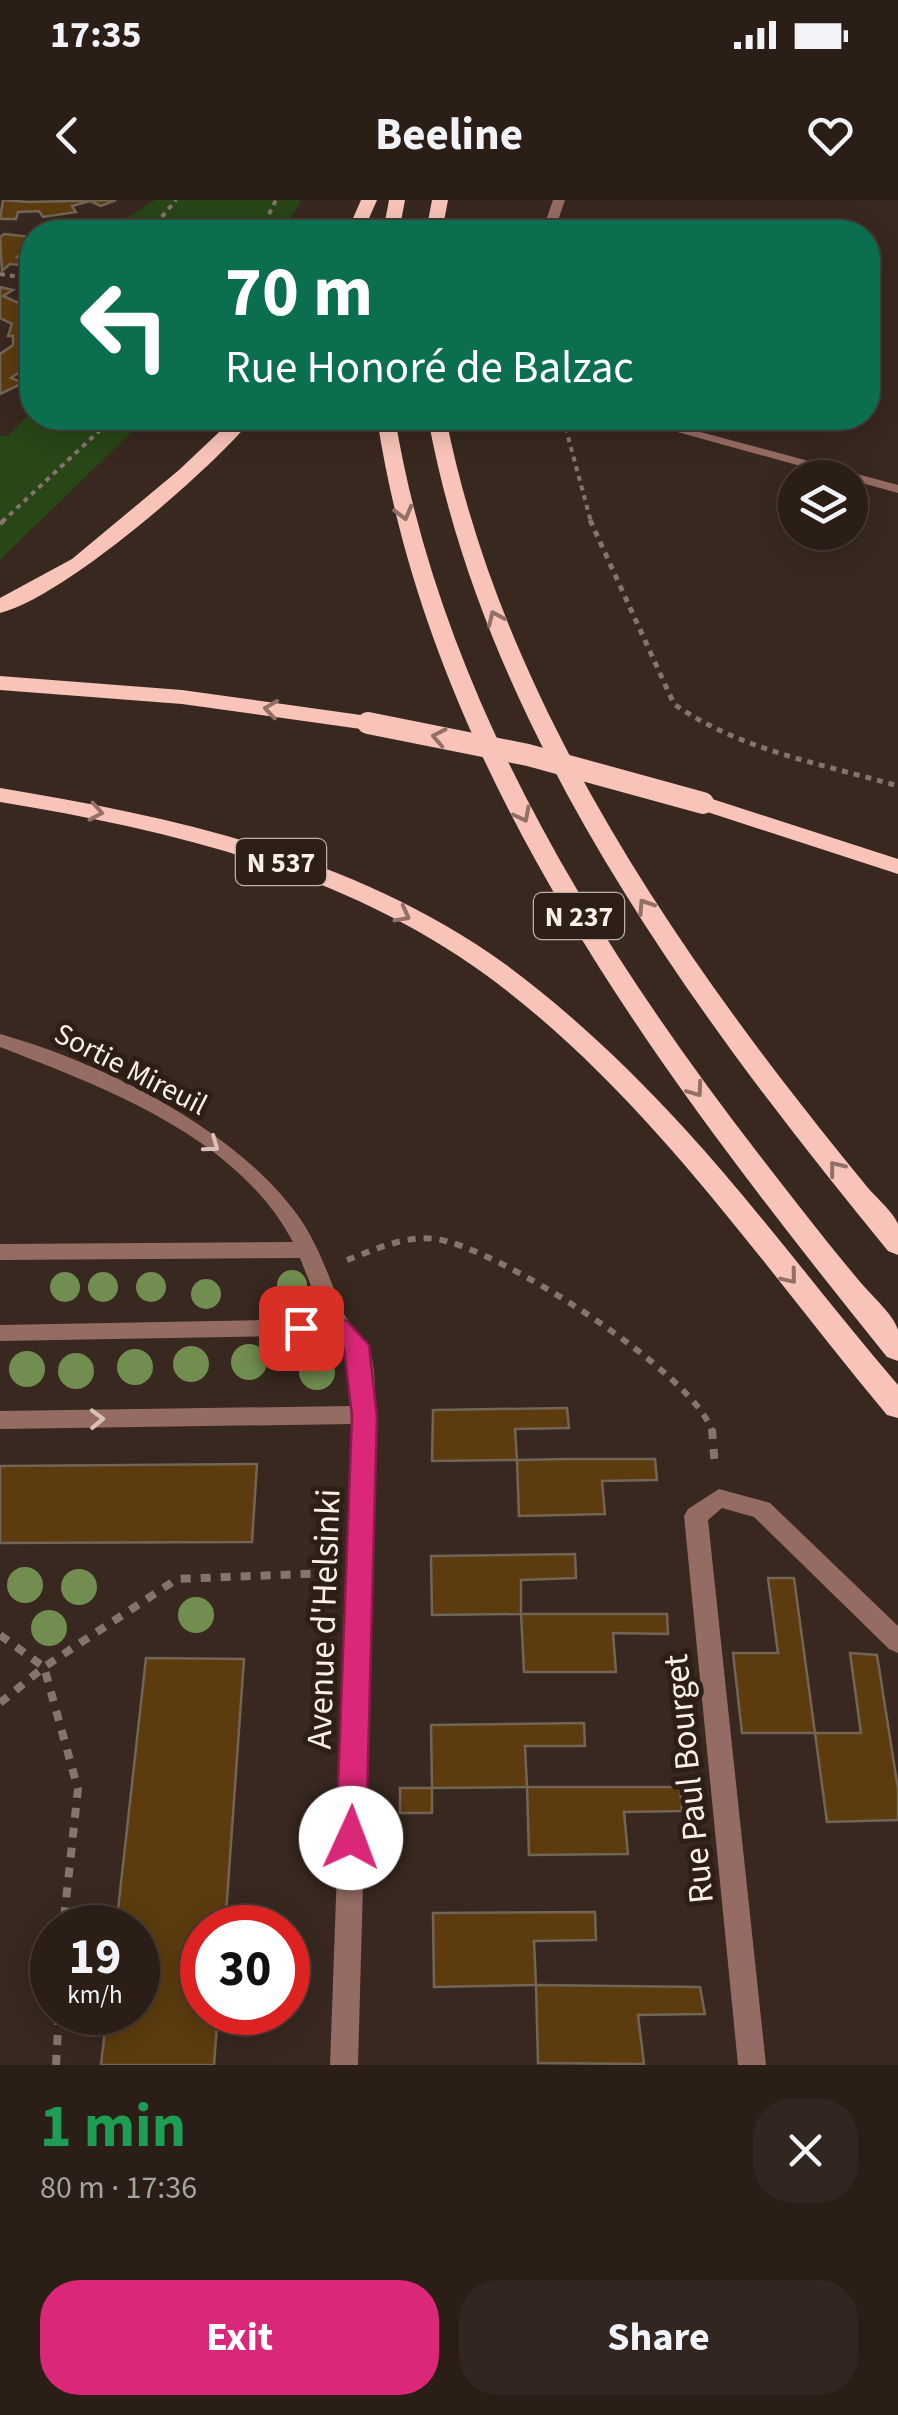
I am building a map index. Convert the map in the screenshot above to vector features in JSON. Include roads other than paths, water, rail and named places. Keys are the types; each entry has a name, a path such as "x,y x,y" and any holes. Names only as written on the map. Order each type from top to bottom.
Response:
{"highway":[{"path":"0,607 79,563 186,474 232,430"},
{"name":"N 237","path":"388,430 401,502 425,590 466,694 563,889 607,964 694,1087 898,1349"},
{"name":"N 237","path":"440,430 455,502 480,582 528,693 588,810 656,924 742,1046 898,1244"},
{"path":"0,682 182,697 368,723 528,754 703,804 898,867"},
{"name":"N 537","path":"0,795 142,820 250,850 359,892 453,942 535,1000 624,1082 693,1156 898,1406"}],"street":[{"path":"679,430 898,489"},
{"name":"Sortie Mireuil","path":"0,1040 129,1094 180,1122 225,1154 260,1186 291,1222 312,1260"},
{"path":"0,1252 312,1260"},
{"name":"Avenue d'Helsinki","path":"312,1260 338,1327 356,1345 364,1416 344,2065"},
{"path":"0,1333 338,1327"},
{"path":"0,1420 364,1416"},
{"name":"Rue Paul Bourget","path":"752,2065 696,1516 719,1498 762,1510 898,1642"}]}
